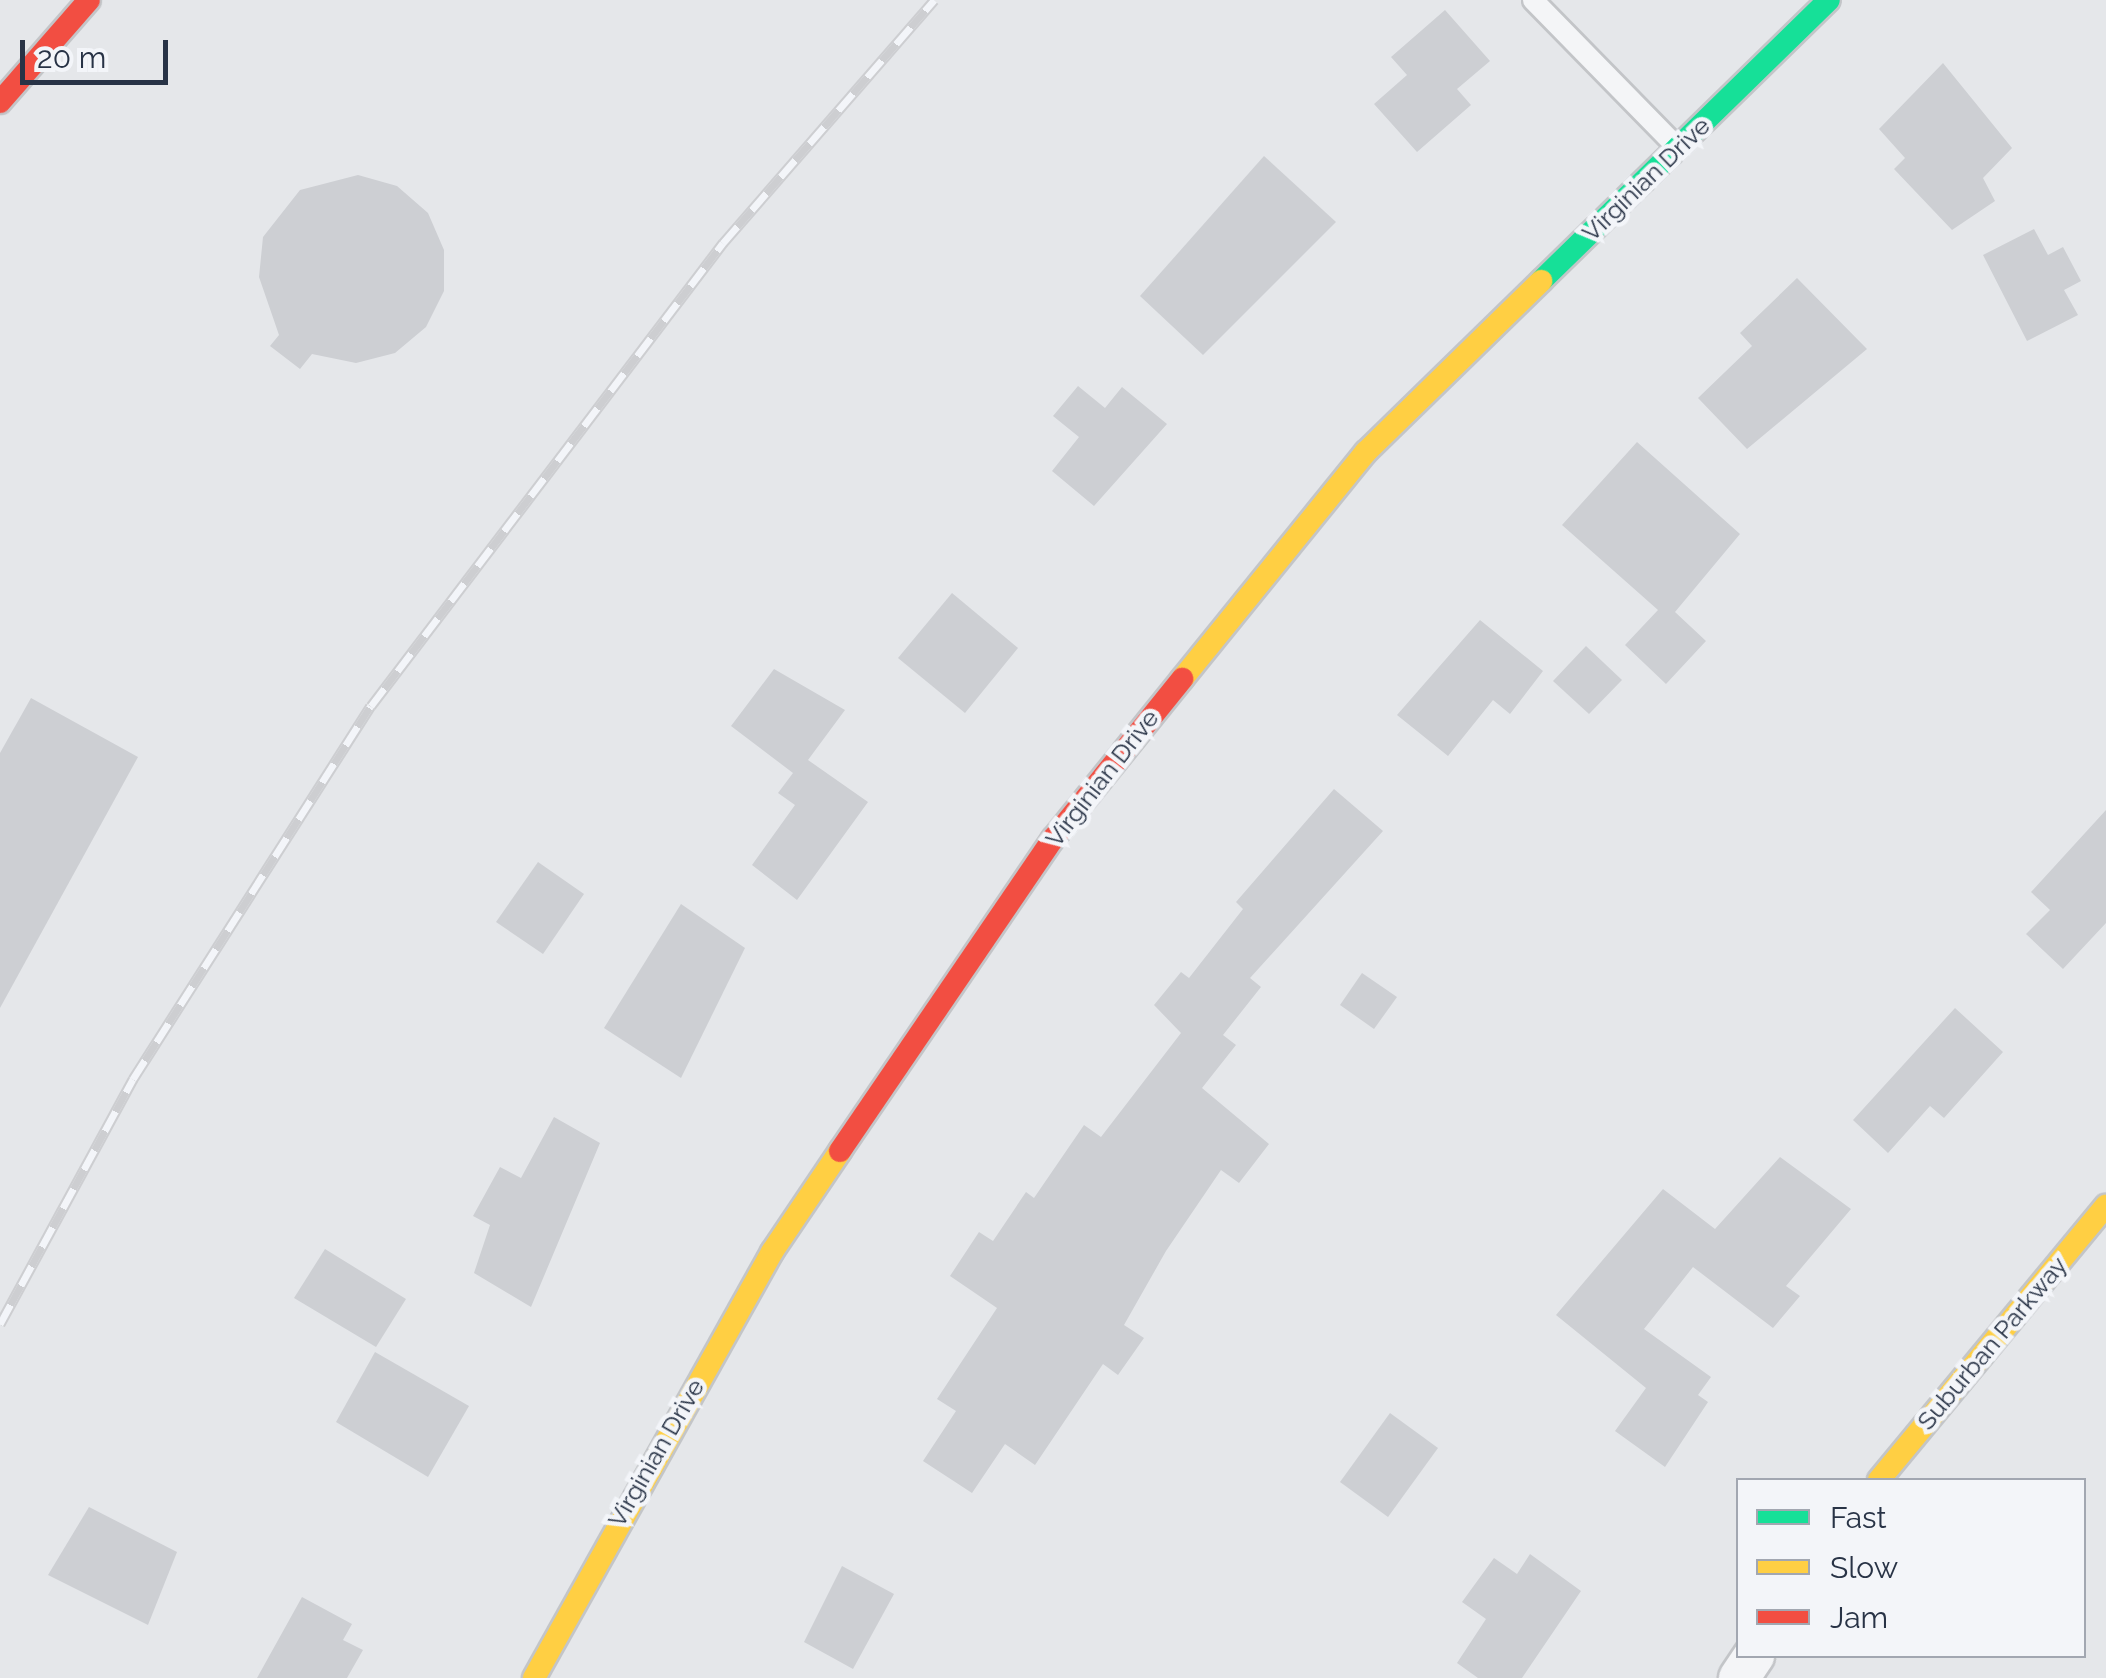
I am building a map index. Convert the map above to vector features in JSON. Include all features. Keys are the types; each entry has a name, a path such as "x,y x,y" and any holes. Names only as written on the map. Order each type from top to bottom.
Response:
{"main road":[{"path":"0,102 89,0"},
{"name":"Virginian Drive","path":"534,1678 772,1252 1053,839 1366,452 1678,148 1818,4"},
{"name":"Suburban Parkway","path":"1881,1478 2106,1206"}],"lane":[{"path":"1534,0 1678,148"}],"building":[{"path":"1445,10 1490,61 1457,89 1471,105 1417,152 1374,104 1407,75 1391,57"},
{"path":"1943,63 2012,148 1983,178 1995,201 1952,230 1894,169 1905,158 1879,129"},
{"path":"1264,156 1336,222 1203,355 1140,296"},
{"path":"358,175 397,186 428,213 444,250 444,291 426,327 395,353 356,363 312,354 300,369 270,346 279,335 259,277 263,237 300,190"},
{"path":"2034,229 2048,255 2063,247 2081,281 2064,290 2078,315 2027,341 1983,255"},
{"path":"1797,278 1867,349 1747,449 1698,398 1752,346 1740,333"},
{"path":"1078,386 1105,408 1122,387 1167,424 1094,506 1052,471 1079,437 1053,416"},
{"path":"1637,442 1740,534 1675,612 1706,641 1666,684 1625,645 1658,610 1562,525"},
{"path":"952,593 1018,648 965,713 898,658"},
{"path":"1480,620 1543,671 1510,714 1493,700 1448,756 1397,715"},
{"path":"1586,646 1622,680 1589,714 1553,681"},
{"path":"774,669 845,710 808,760 868,802 797,900 752,865 795,805 778,793 793,773 731,726"},
{"path":"31,698 138,757 0,1008 0,753"},
{"path":"1334,789 1383,831 1250,978 1261,987 1223,1035 1236,1045 1202,1088 1269,1144 1239,1183 1221,1170 1166,1251 1124,1325 1144,1338 1118,1375 1103,1364 1035,1465 1005,1444 972,1493 923,1461 956,1411 937,1399 997,1308 950,1276 979,1232 993,1241 1026,1192 1034,1198 1084,1125 1101,1137 1181,1033 1154,1005 1181,972 1189,978 1243,909 1236,902"},
{"path":"2106,810 2106,923 2063,969 2026,934 2050,910 2031,892"},
{"path":"538,862 584,894 543,954 496,922"},
{"path":"681,904 745,948 681,1078 604,1028"},
{"path":"1362,973 1397,997 1374,1029 1340,1005"},
{"path":"1955,1008 2003,1052 1944,1118 1930,1106 1888,1153 1853,1120"},
{"path":"554,1117 600,1143 531,1307 474,1273 490,1225 473,1216 500,1167 521,1178"},
{"path":"1780,1157 1851,1209 1786,1286 1800,1296 1773,1328 1693,1267 1644,1329 1711,1377 1698,1395 1708,1402 1665,1467 1615,1431 1646,1388 1556,1315 1663,1189 1715,1229"},
{"path":"325,1249 406,1299 376,1347 294,1298"},
{"path":"375,1352 469,1406 428,1477 336,1422"},
{"path":"1390,1413 1438,1448 1388,1517 1340,1482"},
{"path":"89,1507 177,1552 148,1625 48,1575"},
{"path":"1530,1554 1581,1591 1522,1678 1478,1678 1457,1663 1486,1619 1462,1602 1494,1558 1517,1574"},
{"path":"842,1566 894,1594 853,1669 804,1642"},
{"path":"302,1597 352,1624 343,1640 363,1650 347,1678 257,1678"}],"railway":[{"path":"0,1324 133,1079 371,706 723,243 934,0"}],"traffic: fast":[{"path":"1541,281 1829,0"}],"traffic: slow":[{"path":"1182,679 1366,452 1541,281"},
{"path":"534,1678 772,1252 840,1151"},
{"path":"1881,1478 2106,1206"}],"traffic: jam":[{"path":"0,102 89,0"},
{"path":"840,1151 1053,839 1182,679"}]}
